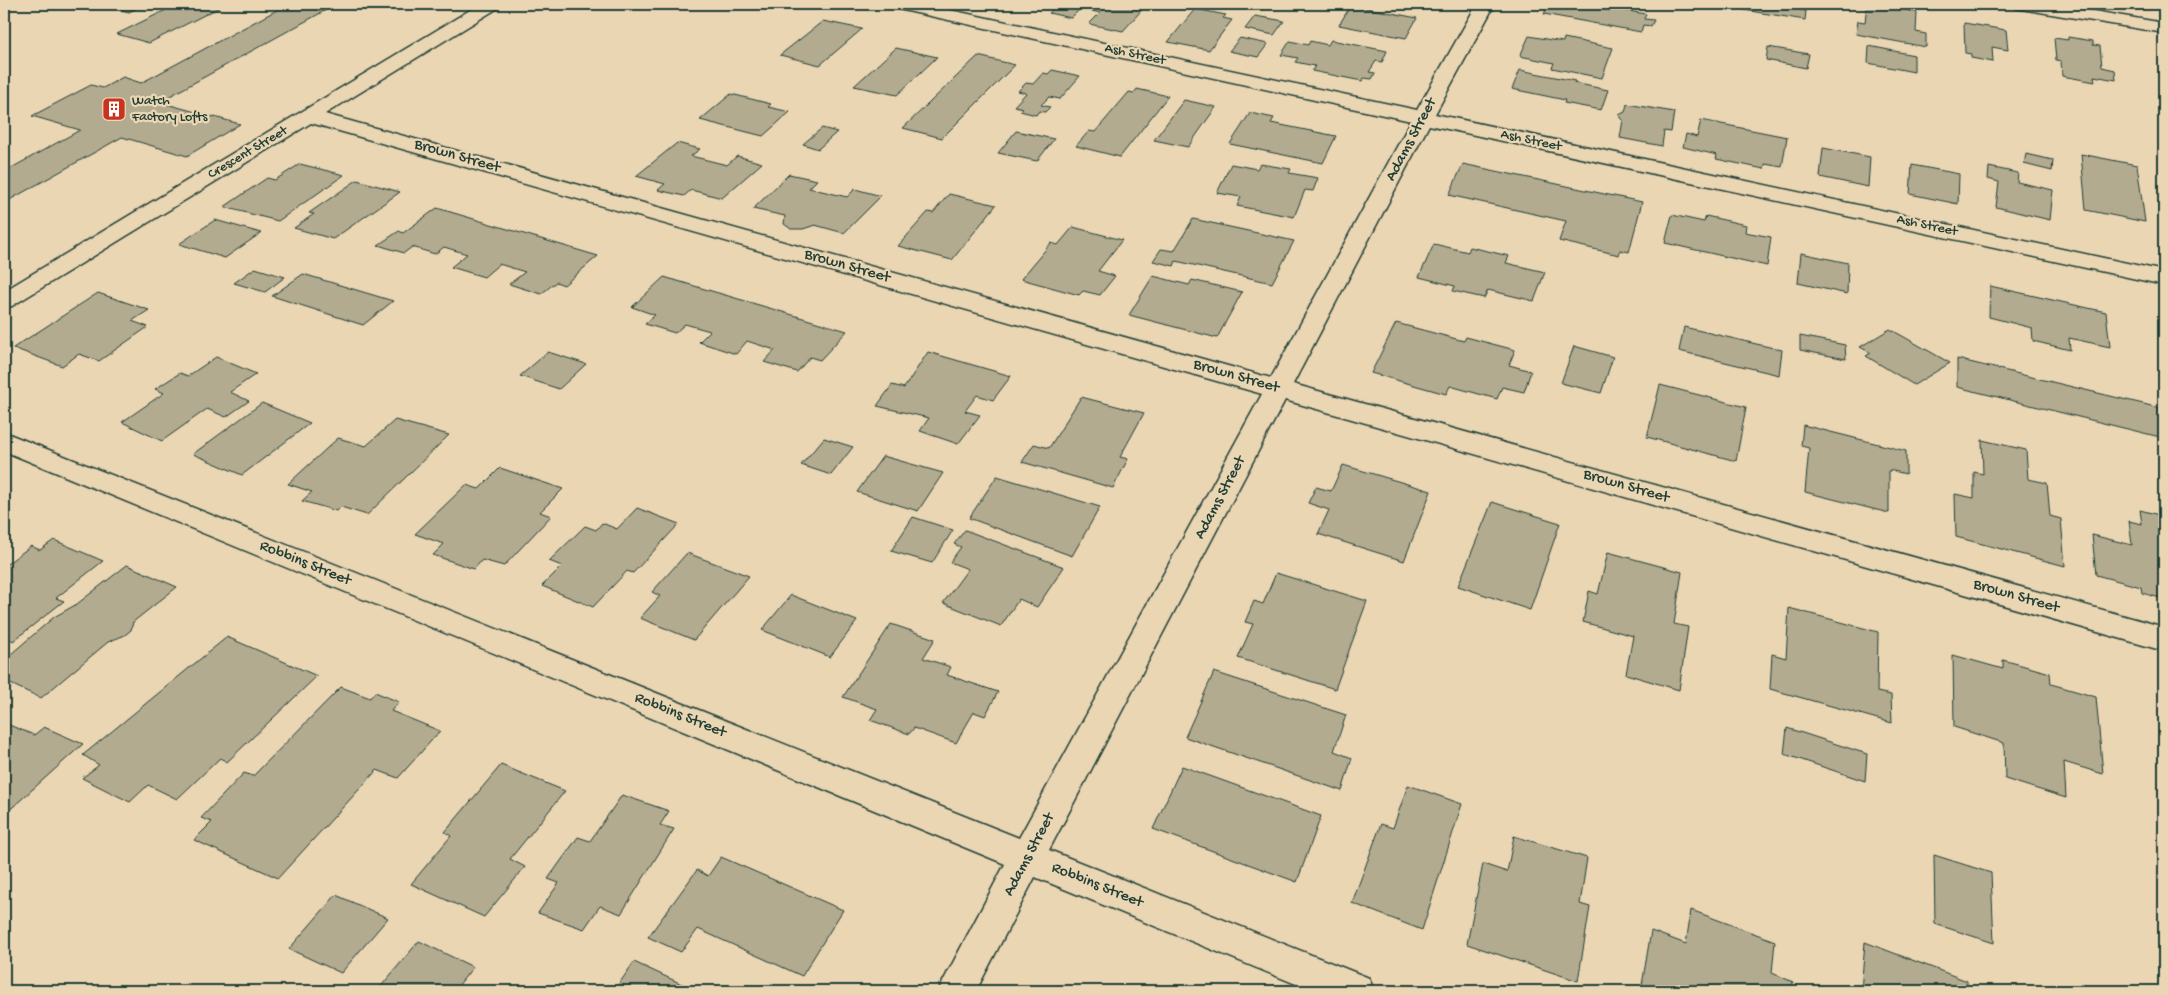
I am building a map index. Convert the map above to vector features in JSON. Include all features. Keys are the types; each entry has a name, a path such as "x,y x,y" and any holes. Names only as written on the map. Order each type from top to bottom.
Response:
{"street":[{"name":"Crescent Street","path":"4,302 492,4"},
{"name":"Ash Street","path":"898,4 2164,278"},
{"name":"Adams Street","path":"956,991 1423,117 1486,4"},
{"path":"2021,4 2164,28"},
{"name":"Brown Street","path":"309,116 2164,639"},
{"name":"Robbins Street","path":"4,442 1356,991"}],"building":[{"path":"97,4 146,4 129,12"},
{"path":"178,4 226,4 149,43 117,34"},
{"name":"Watch Factory Lofts","path":"288,4 337,4 159,102 240,124 187,156 122,137 4,203 4,172 80,130 32,116 91,85 103,88 123,77 141,83"},
{"path":"1059,4 1085,4 1071,18 1049,13"},
{"path":"1094,4 1147,4 1123,31 1089,24 1100,13 1088,10"},
{"path":"1549,4 1587,4 1646,14 1644,19 1654,20 1651,26 1643,25 1641,32 1544,14"},
{"path":"1745,4 1802,4 1801,10 1806,11 1805,20 1744,10"},
{"path":"1867,4 1917,12 1916,32 1926,34 1926,47 1856,34 1858,21 1865,22"},
{"path":"2141,4 2164,4 2164,10 2141,6"},
{"path":"1351,5 1417,18 1406,38 1339,25"},
{"path":"1195,9 1226,15 1223,18 1232,20 1209,50 1168,42"},
{"path":"1255,16 1284,21 1274,35 1245,29"},
{"path":"823,21 862,29 820,65 780,55"},
{"path":"1964,23 2006,30 2008,50 1992,47 1993,62 1971,58 1971,54 1965,53"},
{"path":"1529,36 1563,42 1564,38 1613,48 1602,78 1552,68 1554,63 1520,56"},
{"path":"2068,37 2093,41 2093,45 2100,46 2102,67 2115,70 2116,80 2094,76 2095,82 2062,76 2061,61 2056,60 2054,38 2068,40"},
{"path":"1240,38 1268,44 1258,57 1229,51"},
{"path":"1331,40 1387,51 1382,62 1376,61 1369,72 1375,73 1372,79 1364,78 1362,81 1312,71 1315,66 1295,62 1298,58 1281,55 1290,41 1308,45 1310,41 1328,45"},
{"path":"1869,46 1914,55 1914,72 1868,63"},
{"path":"1768,47 1809,54 1806,68 1766,60"},
{"path":"896,48 937,57 897,95 854,86"},
{"path":"978,56 1015,65 942,138 903,128"},
{"path":"1052,70 1080,76 1060,99 1049,97 1041,105 1050,107 1045,112 1039,111 1036,115 1020,111 1023,108 1014,106 1026,93 1018,91 1026,83 1033,84 1043,73 1048,74"},
{"path":"1520,70 1608,90 1601,110 1564,103 1565,100 1512,89"},
{"path":"1137,89 1168,96 1120,157 1076,146 1089,131 1095,132 1129,92 1134,93"},
{"path":"731,94 771,104 768,107 790,112 763,136 700,120"},
{"path":"1184,100 1216,107 1188,147 1154,140"},
{"path":"1627,104 1674,112 1671,132 1664,131 1662,146 1620,138 1623,120 1619,115 1625,112"},
{"path":"1250,113 1274,118 1271,123 1336,136 1323,163 1230,144"},
{"path":"1701,120 1787,137 1782,167 1765,164 1764,169 1716,159 1717,155 1683,147 1686,134 1697,137"},
{"path":"822,128 837,132 818,149 803,144"},
{"path":"1016,131 1054,139 1037,161 998,153"},
{"path":"677,143 700,149 691,156 727,165 737,156 762,163 722,198 691,190 684,196 658,190 665,184 636,176"},
{"path":"1823,148 1870,157 1868,187 1820,177"},
{"path":"2026,154 2053,160 2052,171 2024,164"},
{"path":"2081,154 2137,165 2145,222 2086,210"},
{"path":"300,164 344,175 278,221 224,207 267,178 275,180"},
{"path":"1231,164 1257,169 1260,164 1291,169 1289,173 1318,178 1313,191 1305,190 1294,217 1237,206 1241,197 1217,193"},
{"path":"1463,164 1642,202 1629,252 1620,250 1619,255 1559,241 1566,221 1449,195"},
{"path":"1912,165 1959,174 1958,204 1910,194"},
{"path":"1989,167 2018,173 2017,182 2053,190 2050,220 1996,207 1999,182 1988,179"},
{"path":"789,174 817,180 809,188 847,197 855,189 881,196 844,233 815,225 803,229 791,229 784,224 785,216 753,209"},
{"path":"357,180 400,192 333,239 294,228 314,214 309,213"},
{"path":"949,194 996,205 952,260 898,246 928,212 933,213"},
{"path":"437,208 598,256 564,285 556,282 541,294 509,284 525,272 499,264 484,277 451,267 467,254 444,247 435,254 412,247 404,253 378,245 399,231 403,233"},
{"path":"1672,215 1704,222 1706,216 1746,225 1745,232 1771,237 1767,266 1665,243"},
{"path":"1193,219 1294,241 1272,283 1176,261 1174,266 1153,261 1161,249 1174,251"},
{"path":"215,220 261,233 225,258 179,244"},
{"path":"1073,227 1122,240 1098,271 1115,276 1100,295 1083,291 1079,295 1021,279 1051,243 1058,245"},
{"path":"1434,244 1468,252 1470,247 1509,256 1506,263 1545,272 1534,301 1488,290 1484,298 1453,291 1455,286 1419,277"},
{"path":"1801,253 1848,263 1847,294 1798,283"},
{"path":"255,268 285,277 265,292 234,283"},
{"path":"303,274 393,301 363,325 272,296"},
{"path":"1153,276 1189,285 1192,280 1242,292 1217,338 1129,315"},
{"path":"664,277 847,331 820,360 810,357 797,372 764,362 775,350 747,341 736,354 699,342 710,331 685,324 675,333 645,324 655,315 632,307"},
{"path":"1990,286 2106,312 2110,347 2069,338 2070,350 2033,341 2032,328 1989,317"},
{"path":"98,293 149,310 132,321 148,327 99,361 79,354 62,366 13,348"},
{"path":"1396,323 1464,341 1466,337 1515,350 1509,365 1531,371 1524,392 1502,387 1497,399 1450,386 1446,394 1371,373"},
{"path":"1684,327 1782,350 1779,375 1679,351"},
{"path":"1890,329 1950,363 1914,385 1866,356 1871,353 1860,347"},
{"path":"1800,336 1845,345 1846,359 1800,350"},
{"path":"1574,346 1613,357 1601,393 1561,383"},
{"path":"548,352 586,364 559,389 520,376"},
{"path":"928,352 1011,376 993,400 977,395 965,411 980,415 958,444 920,431 929,418 877,406 892,385 904,388"},
{"path":"216,357 256,374 230,392 249,401 226,417 207,409 162,441 122,422 164,393 155,389 180,373 188,376"},
{"path":"1957,359 2164,409 2164,438 1957,387"},
{"path":"1660,385 1746,407 1736,461 1647,437"},
{"path":"1081,397 1144,413 1120,457 1128,459 1113,488 1022,462 1034,444 1049,448"},
{"path":"262,403 310,423 242,475 193,454"},
{"path":"395,420 449,435 367,515 341,507 337,511 302,501 312,492 288,484 338,438 366,446"},
{"path":"1803,425 1906,451 1906,474 1889,470 1889,513 1805,492 1809,448 1801,446"},
{"path":"824,438 853,447 831,475 801,465"},
{"path":"1982,440 2026,450 2028,479 2047,483 2050,516 2061,519 2065,566 1956,537 1955,494 1974,498 1974,472 1983,474"},
{"path":"883,456 943,473 918,511 857,492"},
{"path":"1343,465 1431,491 1404,561 1318,534 1329,510 1308,503 1316,487 1331,491"},
{"path":"500,468 563,489 540,512 551,516 504,566 482,560 474,569 433,555 444,544 415,534 466,485 479,489"},
{"path":"997,476 1100,507 1072,556 969,518"},
{"path":"1492,502 1560,523 1530,610 1458,586"},
{"path":"637,508 679,524 633,573 627,571 593,607 542,586 562,566 549,561 585,526 596,530 602,523 617,529"},
{"path":"2140,510 2163,516 2164,599 2142,593 2141,587 2096,575 2092,535 2132,545 2129,521 2142,524"},
{"path":"913,517 953,530 932,563 891,551"},
{"path":"965,530 1064,567 1037,607 1019,599 1001,626 943,603 968,569 950,562 961,547 954,544"},
{"path":"54,540 103,561 56,598 64,601 13,641 7,637 4,640 4,566 31,546 40,550"},
{"path":"1608,552 1682,572 1674,624 1688,627 1679,690 1626,674 1633,636 1583,622 1589,591 1598,594"},
{"path":"687,553 749,576 694,640 640,618 660,596 652,592"},
{"path":"127,565 177,587 133,622 131,630 125,635 108,642 41,698 4,681 4,660 54,617 77,604"},
{"path":"1276,573 1367,601 1335,689 1238,658 1253,624 1245,622 1254,601 1263,604"},
{"path":"791,595 857,621 830,657 762,630"},
{"path":"1789,608 1878,632 1877,692 1891,695 1892,723 1770,689 1772,654 1786,658"},
{"path":"891,624 935,639 923,658 951,667 947,675 998,692 985,716 974,712 956,743 914,728 909,734 870,720 877,709 843,697"},
{"path":"227,637 317,676 227,762 220,758 177,799 148,785 130,802 82,778 99,765 83,755"},
{"path":"1953,655 2003,669 2003,660 2050,673 2051,684 2096,697 2103,774 2064,762 2066,798 2005,779 2004,743 1954,727"},
{"path":"1214,672 1346,715 1334,751 1352,758 1342,791 1185,737"},
{"path":"341,687 370,698 375,692 399,702 391,711 440,731 398,778 377,770 278,878 194,840 212,822 201,818 244,773 253,776"},
{"path":"4,723 34,735 44,727 83,744 4,815"},
{"path":"1787,728 1867,754 1865,781 1784,754"},
{"path":"501,765 565,791 510,859 525,867 484,917 411,884 451,836 445,832"},
{"path":"1182,766 1321,816 1297,882 1153,829"},
{"path":"1408,785 1462,804 1422,930 1352,903 1381,824 1393,828"},
{"path":"622,795 669,811 660,825 674,829 621,914 600,906 584,929 538,913 559,883 548,879 578,837 590,841"},
{"path":"1514,836 1587,858 1580,904 1590,907 1578,981 1467,944 1483,864 1507,872"},
{"path":"1934,855 1991,873 1994,943 1935,924"},
{"path":"721,857 843,910 802,976 698,929 681,952 648,937 697,870 708,876"},
{"path":"336,895 388,918 341,973 289,949"},
{"path":"1691,910 1775,941 1772,973 1793,982 1792,991 1641,991 1651,931 1686,944"},
{"path":"419,941 473,967 454,991 377,991"},
{"path":"1865,942 1967,981 1967,991 1861,991"},
{"path":"634,962 697,991 614,991"}],"place":[{"name":"Watch Factory Lofts","path":"114,109"}]}
